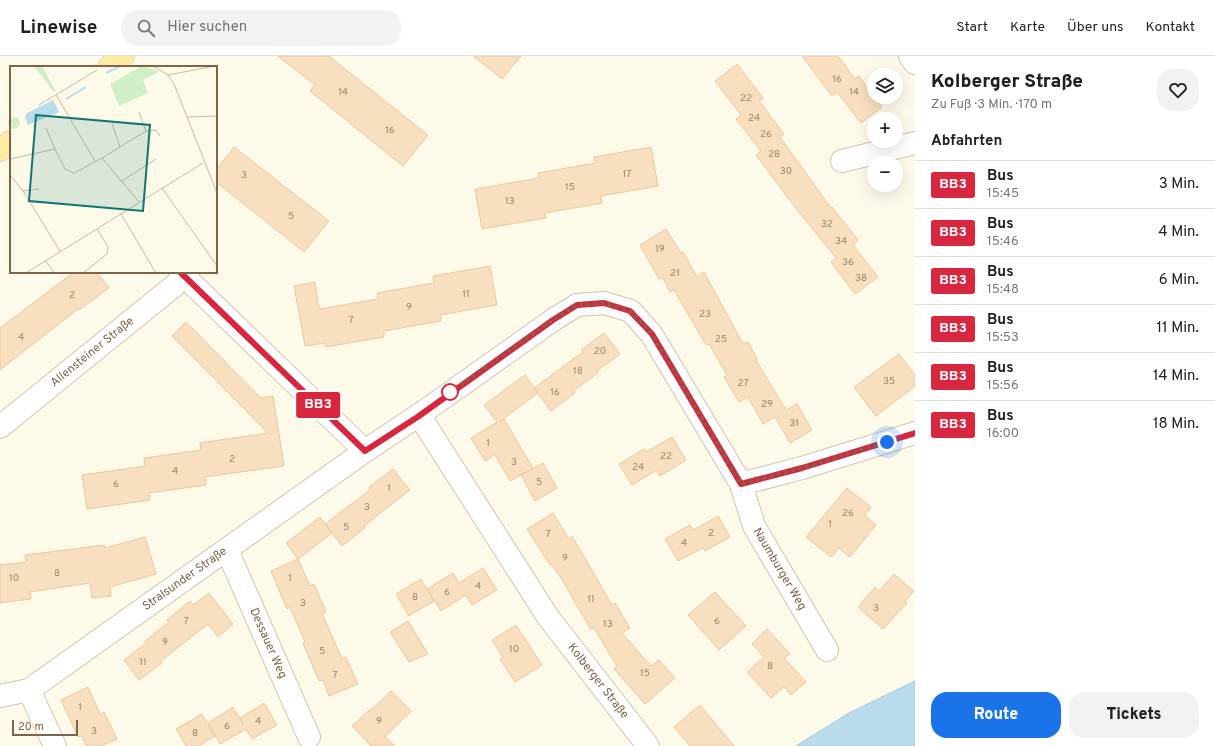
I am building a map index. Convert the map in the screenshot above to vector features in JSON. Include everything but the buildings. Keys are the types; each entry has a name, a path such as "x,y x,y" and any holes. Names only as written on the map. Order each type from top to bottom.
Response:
{"main road":[{"path":"110,66 123,56"},
{"path":"0,150 10,143"}],"street":[{"path":"910,56 915,63"},
{"path":"842,162 915,143"},
{"path":"183,275 365,451"},
{"name":"Allensteiner Straße","path":"0,427 183,275"},
{"name":"Naumburger Weg","path":"419,416 577,305 604,303 630,311 652,334 741,484 754,526 827,650"},
{"name":"Stralsunder Straße","path":"0,696 29,690 365,451 419,416"},
{"name":"Kolberger Straße","path":"419,416 548,617 648,746"},
{"path":"741,484 802,468 915,433"},
{"name":"Dessauer Weg","path":"227,550 309,737"},
{"path":"29,690 55,746"}],"water":[{"path":"915,681 915,746 796,746 849,713"}],"bus line":[{"name":"BB3","path":"181,273 365,451 419,416 450,392 577,305 604,303 630,311 652,334 741,484 802,468 915,433"}],"route":[{"path":"450,392 577,305 604,303 630,311 652,334 741,484 802,468 887,442"}]}
